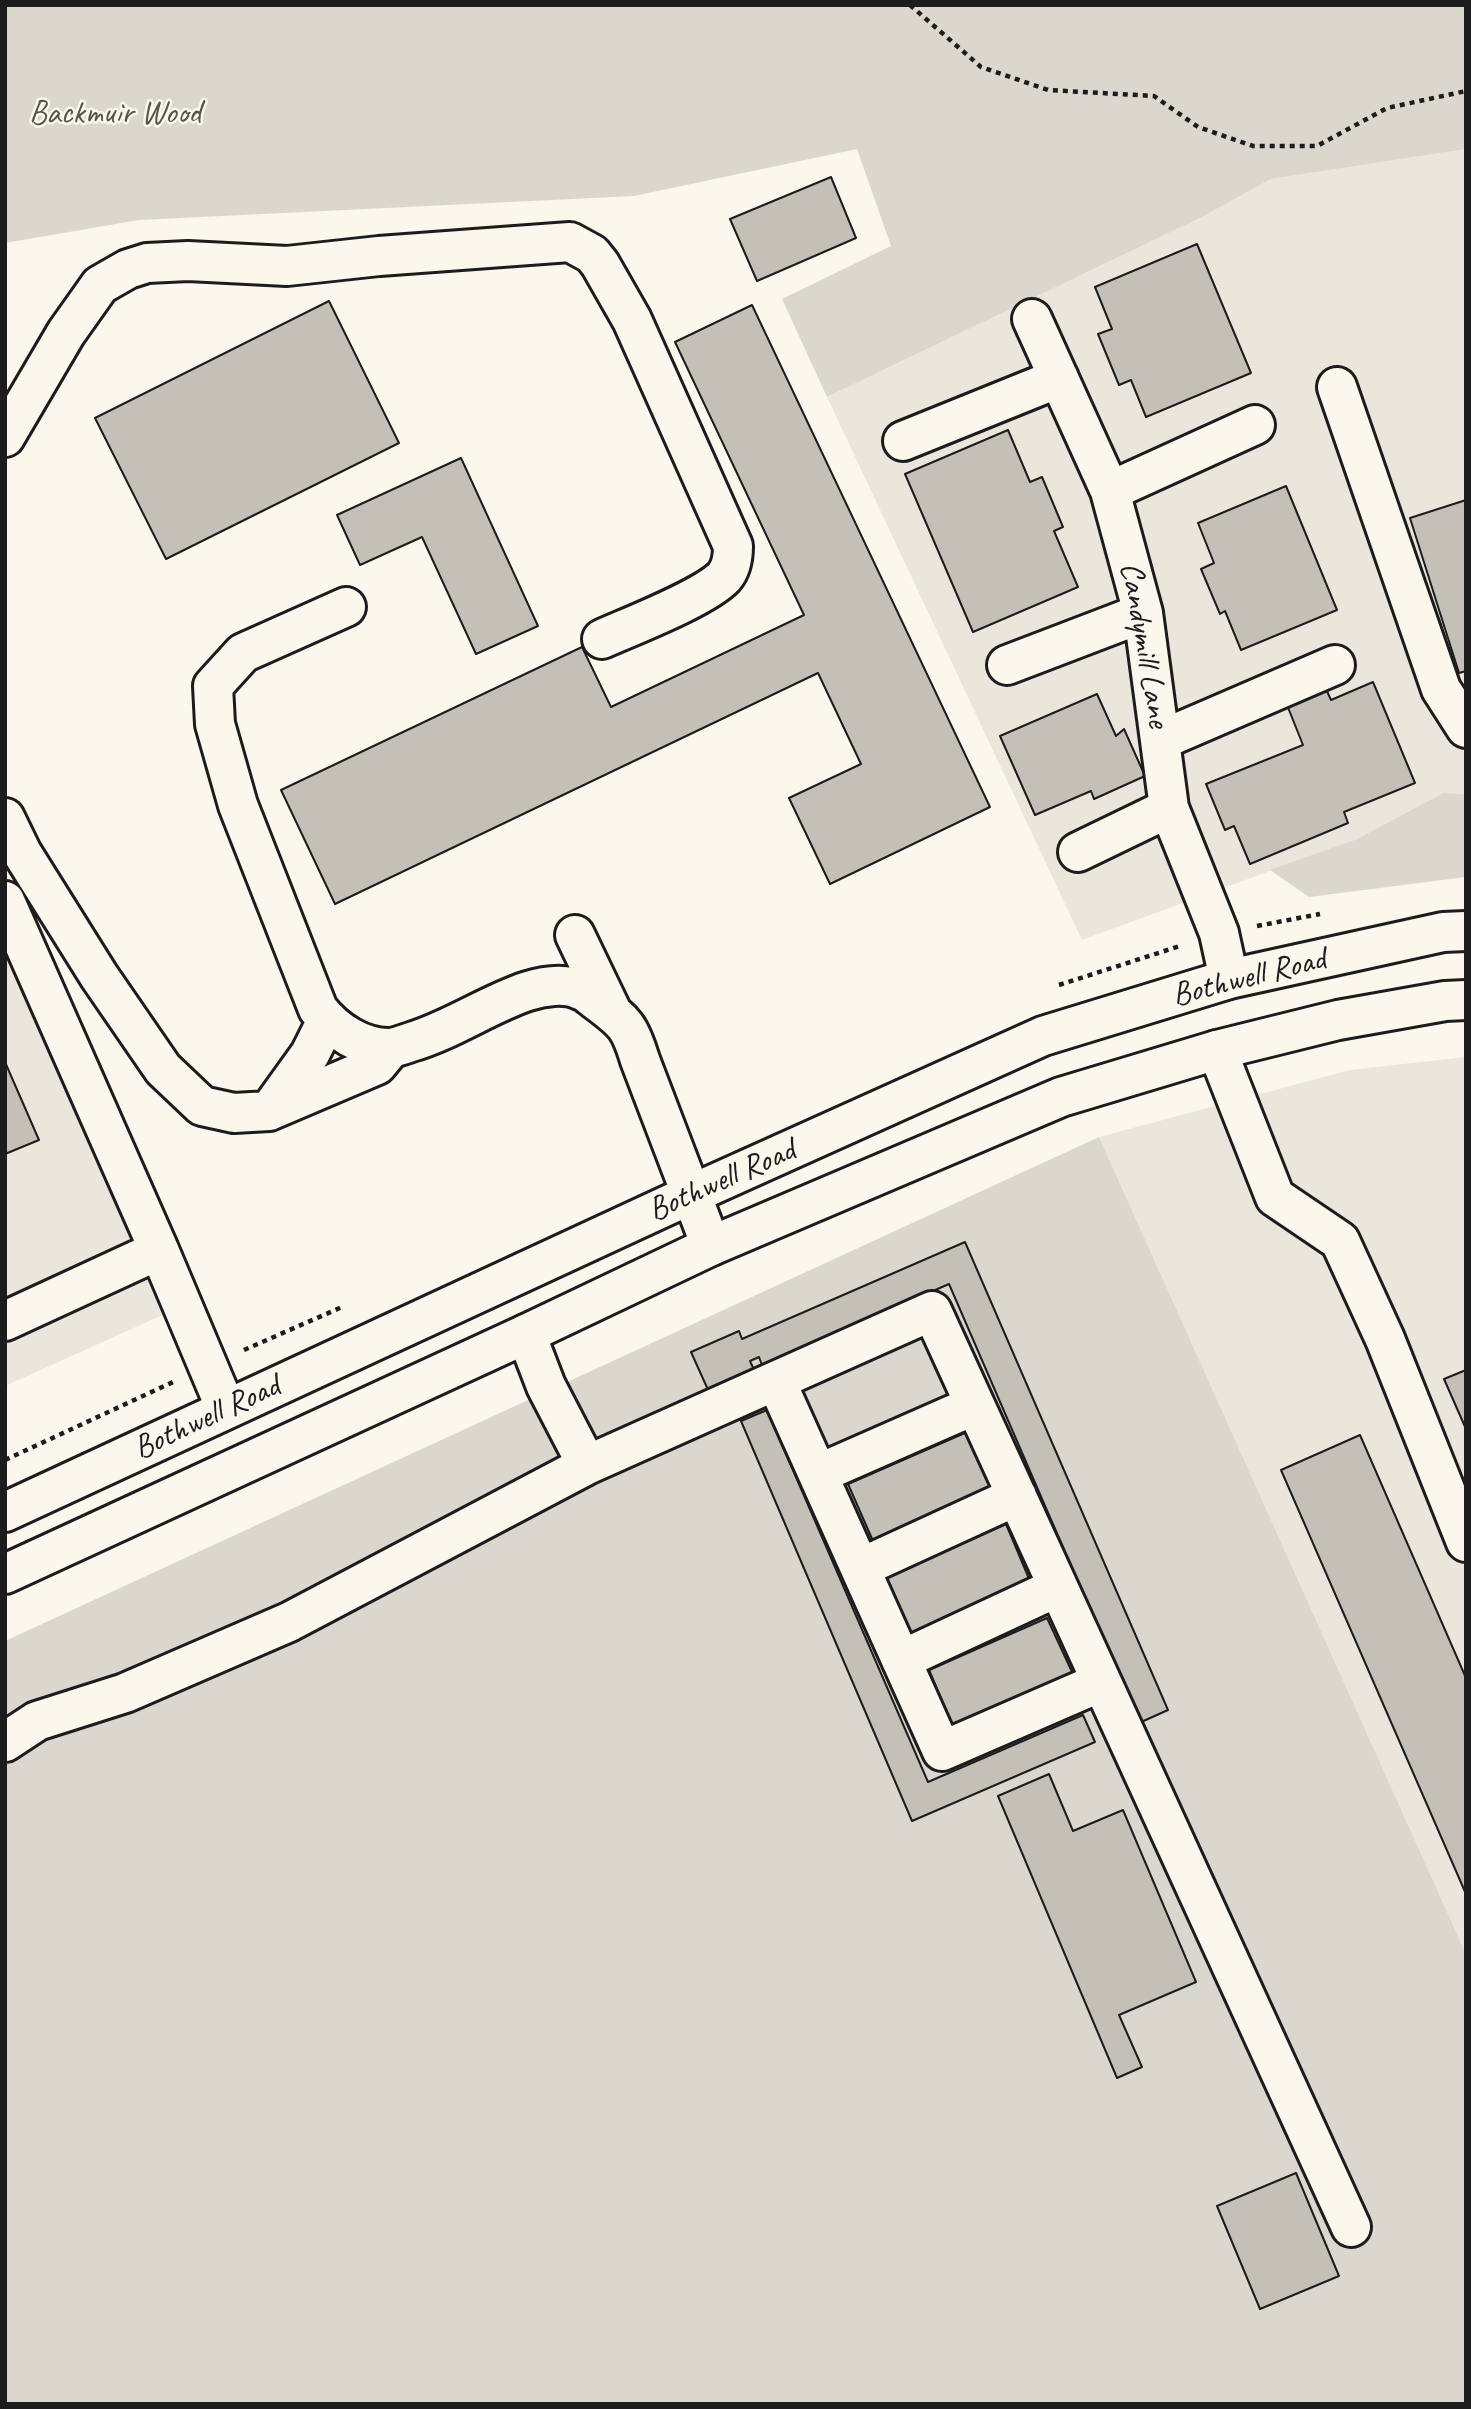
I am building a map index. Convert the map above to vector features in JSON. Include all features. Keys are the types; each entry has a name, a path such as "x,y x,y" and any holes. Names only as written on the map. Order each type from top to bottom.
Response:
{"main road":[{"path":"5,437 66,333 100,285 147,262 188,261 287,266 379,256 570,242 583,248 600,264 632,320 733,546 733,559 724,576 702,592 602,639"},
{"name":"Candymill Lane","path":"1032,320 1110,491 1143,613 1170,808 1219,933 1229,979"},
{"path":"904,441 1059,378"},
{"path":"1337,387 1441,688 1466,728"},
{"path":"1110,491 1255,425"},
{"path":"346,607 243,653 213,685 215,724 237,804 318,1009 343,1033 361,1042 391,1048 428,1037 506,998 538,988 561,986 581,990 631,1031 711,1246"},
{"path":"1007,665 1143,613"},
{"path":"1161,740 1335,665"},
{"path":"1078,852 1170,808"},
{"path":"5,818 22,853 55,907 163,1069 202,1106 234,1113 269,1111 377,1065 391,1048"},
{"path":"5,901 226,1409"},
{"name":"Bothwell Road","path":"5,1512 692,1194 1043,1036 1229,979 1443,932 1466,931"},
{"path":"575,935 612,1013"},
{"name":"Bothwell Road","path":"5,1574 711,1246 1061,1097 1217,1050 1338,1020 1445,1001 1466,1000"},
{"path":"269,1111 310,1054 327,1020"},
{"path":"1217,1050 1275,1197 1340,1241 1385,1339 1466,1542"},
{"path":"5,1321 159,1250"},
{"path":"5,1742 37,1721 125,1693 289,1622 587,1465 932,1311 1350,2227"},
{"path":"526,1334 547,1386 587,1465"},
{"path":"776,1381 942,1751 1101,1682"},
{"path":"818,1474 975,1405"},
{"path":"860,1568 1017,1496"},
{"path":"901,1660 1058,1587"}],"path":[{"path":"910,5 981,66 1048,90 1154,96 1198,127 1253,146 1317,146 1387,108 1466,91"}],"shaded area":[{"path":"1466,149 1466,794 1443,793 1357,839 1082,940 827,397 1202,217 1271,179"},
{"path":"5,887 198,1299 5,1386"},
{"path":"1466,1057 1466,1954 1099,1137 1350,1070"}],"green space":[{"name":"Backmuir Wood","path":"5,5 1466,5 1466,149 1271,179 1202,217 827,397 782,299 891,246 857,149 634,196 139,220 5,243"},
{"path":"1443,793 1466,794 1466,877 1309,897 1270,870 1357,839"},
{"path":"1099,1137 1466,1954 1466,2404 5,2404 5,1641"}],"building":[{"path":"831,177 856,238 757,281 730,219"},
{"path":"1197,244 1251,373 1146,417 1131,380 1119,385 1098,334 1112,329 1095,287"},
{"path":"329,301 399,443 166,559 95,418"},
{"path":"752,305 990,807 830,884 789,798 861,764 818,673 335,904 281,790 582,647 611,707 804,615 675,342"},
{"path":"1008,430 1030,482 1042,477 1063,527 1054,531 1078,587 973,632 905,474"},
{"path":"461,458 538,626 476,654 422,537 360,565 337,515"},
{"path":"1286,486 1337,610 1241,650 1225,611 1220,614 1201,569 1214,563 1198,523"},
{"path":"1466,500 1466,671 1459,673 1410,518"},
{"path":"1373,682 1415,783 1344,812 1348,823 1250,864 1234,826 1225,830 1206,784 1303,745 1287,705 1326,689 1331,700"},
{"path":"1097,694 1116,736 1124,729 1145,776 1094,799 1091,791 1035,815 1000,736"},
{"path":"5,1062 39,1140 5,1154"},
{"path":"965,1242 1168,1710 1139,1723 949,1284 762,1365 759,1357 750,1361 755,1372 709,1392 691,1352 739,1331 742,1339"},
{"path":"1466,1370 1466,1429 1444,1379"},
{"path":"767,1410 928,1782 1083,1715 1095,1742 912,1821 741,1421"},
{"path":"967,1432 992,1489 873,1541 848,1484"},
{"path":"1360,1435 1466,1678 1466,1894 1281,1470"},
{"path":"1006,1524 1030,1581 911,1634 886,1577"},
{"path":"1047,1618 1073,1674 953,1727 929,1670"},
{"path":"1049,1774 1073,1831 1123,1810 1196,1982 1119,2015 1142,2067 1117,2078 998,1796"},
{"path":"1296,2173 1339,2276 1260,2309 1217,2206"}]}
